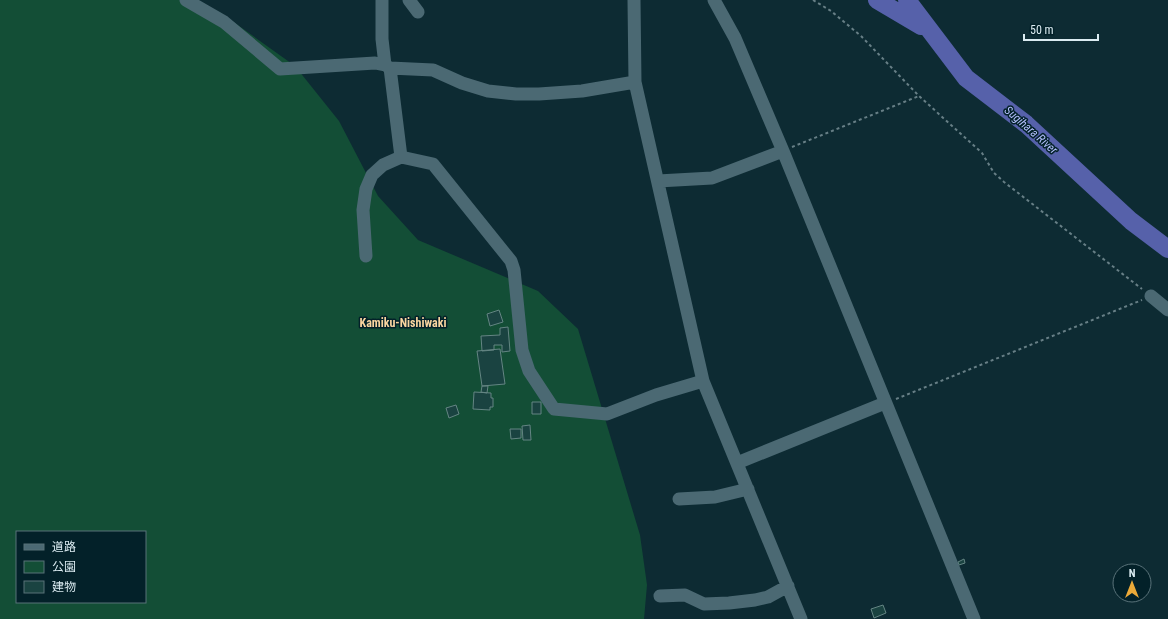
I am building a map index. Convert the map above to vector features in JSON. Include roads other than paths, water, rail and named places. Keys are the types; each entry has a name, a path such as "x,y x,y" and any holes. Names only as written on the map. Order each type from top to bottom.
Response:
{"street":[{"path":"186,0 224,22 280,69 375,63 388,67 433,70 462,83 488,91 516,94 582,91 635,82"},
{"path":"382,0 382,39 388,67 401,156"},
{"path":"409,0 418,12"},
{"path":"634,0 635,82 704,381 788,586 800,619"},
{"path":"714,0 735,38 783,151 974,619"},
{"path":"658,181 712,178 783,151"},
{"path":"366,256 363,210 366,189 372,175 383,164 401,156 433,164 511,261 514,270 522,350 529,371 554,409 607,414 656,395 704,381"},
{"path":"1151,296 1168,310"},
{"path":"737,463 886,403"},
{"path":"680,499 715,497 748,490"},
{"path":"660,596 685,595 704,604 729,603 755,600 768,596 788,586"}],"waterway":[{"path":"877,0 921,26"},
{"name":"Sugihara River","path":"907,0 966,78 1026,124 1131,221 1168,249"}],"district":[{"name":"Kamiku-Nishiwaki","path":"403,323"}]}
